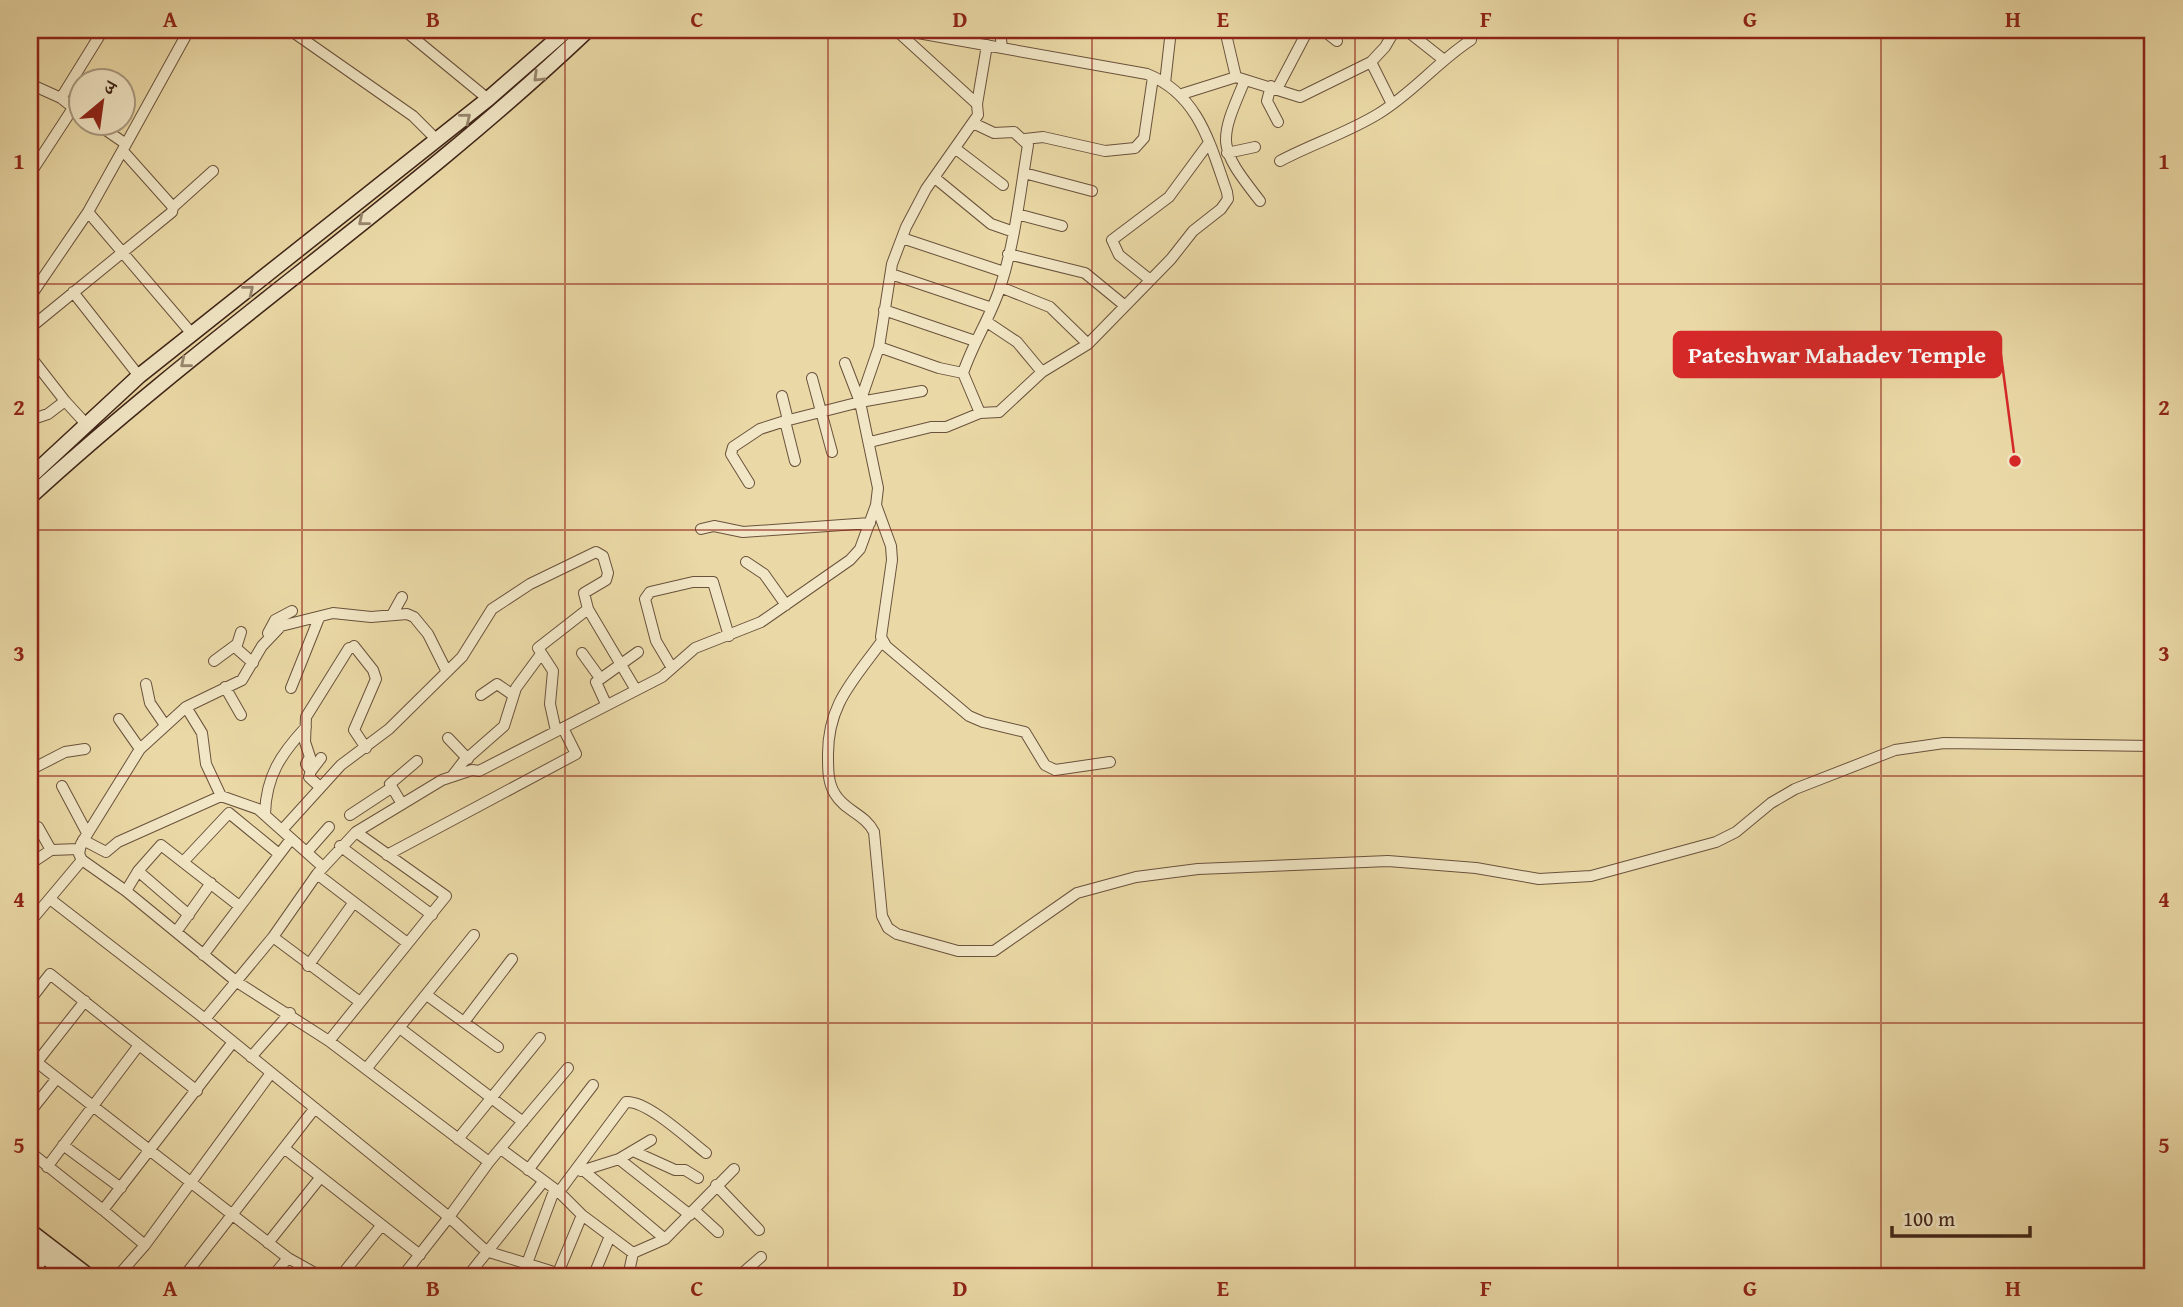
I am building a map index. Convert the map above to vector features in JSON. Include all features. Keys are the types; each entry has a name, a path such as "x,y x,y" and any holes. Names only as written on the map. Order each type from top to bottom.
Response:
{"main road":[{"path":"30,477 139,376 488,99 567,30"},
{"path":"30,496 179,367 516,98 588,30"},
{"path":"30,1231 90,1277"},
{"path":"30,1245 37,1261 71,1277"}],"street":[{"path":"30,38 35,30"},
{"path":"61,98 103,30"},
{"path":"30,297 88,212 189,30"},
{"path":"290,30 413,117 437,140"},
{"path":"404,30 488,99"},
{"path":"870,442 931,427 946,427 980,413 999,412 1042,372 1088,344 1228,199 1194,109 1182,94 1165,83 1153,77 1037,53 897,30"},
{"path":"897,30 978,104"},
{"path":"1000,30 1002,47"},
{"path":"1165,83 1171,30"},
{"path":"1224,30 1241,78 1224,131 1227,153 1237,172 1259,201"},
{"path":"1278,122 1266,97 1308,30"},
{"path":"1323,30 1337,41"},
{"path":"1182,94 1241,78 1300,97 1371,62 1385,47 1395,30"},
{"path":"1406,30 1444,60"},
{"path":"1280,161 1392,104 1471,40 1472,30"},
{"path":"925,56 932,36"},
{"path":"860,402 879,347 891,274 902,238 935,178 975,124 987,45"},
{"path":"1371,62 1392,104"},
{"path":"975,124 994,133 1043,136 1105,151 1135,148 1144,138 1153,77"},
{"path":"30,84 66,102"},
{"path":"30,174 66,126"},
{"path":"111,136 125,147 173,207"},
{"path":"980,413 963,373 975,341 987,322 1008,254 1028,145 1020,136"},
{"path":"1149,279 1119,255 1112,240 1169,197 1208,144"},
{"path":"1227,153 1255,147"},
{"path":"956,149 1003,186"},
{"path":"30,328 167,219 173,207 213,171"},
{"path":"1024,173 1092,191"},
{"path":"935,178 998,227 1012,231"},
{"path":"88,212 193,335"},
{"path":"1017,214 1062,226"},
{"path":"902,238 1002,272"},
{"path":"1008,254 1085,273 1124,305"},
{"path":"891,274 990,307"},
{"path":"1000,287 1049,307 1088,344"},
{"path":"73,292 139,376"},
{"path":"884,310 975,341"},
{"path":"987,322 1017,342 1042,372"},
{"path":"879,347 939,368 963,373"},
{"path":"30,356 86,425"},
{"path":"453,775 480,771 662,677 695,648 761,622 850,560 865,541 876,505 878,488 860,402 845,363"},
{"path":"813,378 832,452"},
{"path":"749,483 731,451 760,429 821,410 922,391"},
{"path":"782,396 795,461"},
{"path":"30,420 48,414 65,401"},
{"path":"876,505 891,546 892,560 882,642 832,714 827,735 830,785 845,806 867,821 874,832 882,916 888,928 897,934 968,952 1000,948 1077,893 1136,877 1198,869 1388,861 1476,868 1539,879 1591,876 1716,842 1736,832 1771,803 1795,789 1895,750 1944,743 2153,746"},
{"path":"701,529 714,526 743,532 870,523"},
{"path":"282,830 341,765 389,729 467,653 492,609 530,584 596,552 603,556 608,577 584,593 588,609 636,690"},
{"path":"746,562 764,574 786,605"},
{"path":"671,668 655,638 645,600 650,592 681,583 713,582 729,636"},
{"path":"392,615 402,597"},
{"path":"387,855 576,754 559,730 550,704 553,671 541,654 539,645 588,609"},
{"path":"83,841 140,749 186,707 242,680 275,620 292,611"},
{"path":"262,646 281,626 342,612 371,617 407,614 421,624 447,672"},
{"path":"291,688 319,618"},
{"path":"241,632 237,650 253,663"},
{"path":"882,642 974,719 1025,732 1050,768 1062,771 1110,762"},
{"path":"214,661 237,644"},
{"path":"311,771 306,764 310,757 305,746 308,713 351,647 373,670 376,679 354,730 366,748"},
{"path":"606,704 596,688 600,678 638,652"},
{"path":"582,653 600,678"},
{"path":"205,1019 273,937 340,846 356,831 453,775 504,726 513,695 541,654"},
{"path":"146,684 150,703 165,725"},
{"path":"481,695 496,684 513,695"},
{"path":"225,687 241,715"},
{"path":"186,707 202,733 206,764 221,796"},
{"path":"119,719 140,749"},
{"path":"265,814 265,793 276,762 306,727"},
{"path":"448,738 468,759"},
{"path":"30,769 65,752 85,749"},
{"path":"320,787 309,777 321,758"},
{"path":"402,804 391,788 392,780 417,761"},
{"path":"30,922 82,860 83,841 62,786"},
{"path":"350,815 391,788"},
{"path":"30,863 51,850 83,841 106,852 118,842 221,796 233,798 265,814 307,852 320,871 354,902 406,942"},
{"path":"184,861 229,813 279,854"},
{"path":"38,827 51,850"},
{"path":"307,852 329,827"},
{"path":"329,1041 406,942 446,896 356,831"},
{"path":"203,955 238,905 291,839"},
{"path":"126,891 138,871 162,845 238,905"},
{"path":"340,846 432,915"},
{"path":"82,860 126,891 237,982 290,1013 489,1162"},
{"path":"138,871 189,915"},
{"path":"176,932 211,883"},
{"path":"50,899 205,1019 449,1217 486,1251 526,1266 570,1277"},
{"path":"308,965 354,902"},
{"path":"366,1069 428,996 474,935"},
{"path":"273,937 360,1002"},
{"path":"464,1021 512,959"},
{"path":"30,1000 50,974 197,1091"},
{"path":"428,996 498,1047"},
{"path":"85,1001 33,1060 268,1243 322,1277"},
{"path":"251,1057 290,1013"},
{"path":"401,1029 523,1122"},
{"path":"458,1139 540,1038"},
{"path":"103,1210 151,1152 233,1042"},
{"path":"47,1167 139,1045"},
{"path":"402,1277 489,1162 568,1068"},
{"path":"117,1277 145,1245 271,1073"},
{"path":"30,1112 57,1078"},
{"path":"528,1170 593,1085"},
{"path":"526,1266 557,1191 578,1171 615,1115 631,1101 660,1117 706,1153"},
{"path":"190,1277 186,1274 314,1108"},
{"path":"578,1171 619,1159 651,1140"},
{"path":"64,1145 121,1188"},
{"path":"284,1148 420,1255"},
{"path":"501,1149 633,1253"},
{"path":"633,1151 675,1170 685,1170 698,1178"},
{"path":"30,1153 145,1245"},
{"path":"619,1159 718,1232"},
{"path":"633,1253 664,1239 734,1169"},
{"path":"578,1171 664,1239"},
{"path":"268,1243 320,1178"},
{"path":"467,1277 543,1182"},
{"path":"716,1185 760,1230"},
{"path":"558,1273 582,1214"},
{"path":"340,1277 381,1226"},
{"path":"593,1277 610,1236"},
{"path":"633,1253 629,1277 645,1274 664,1277"},
{"path":"738,1277 761,1257"},
{"path":"272,1277 288,1258"},
{"path":"33,1277 37,1261"}],"place":[{"name":"Pateshwar Mahadev Temple","path":"2015,461"}]}
